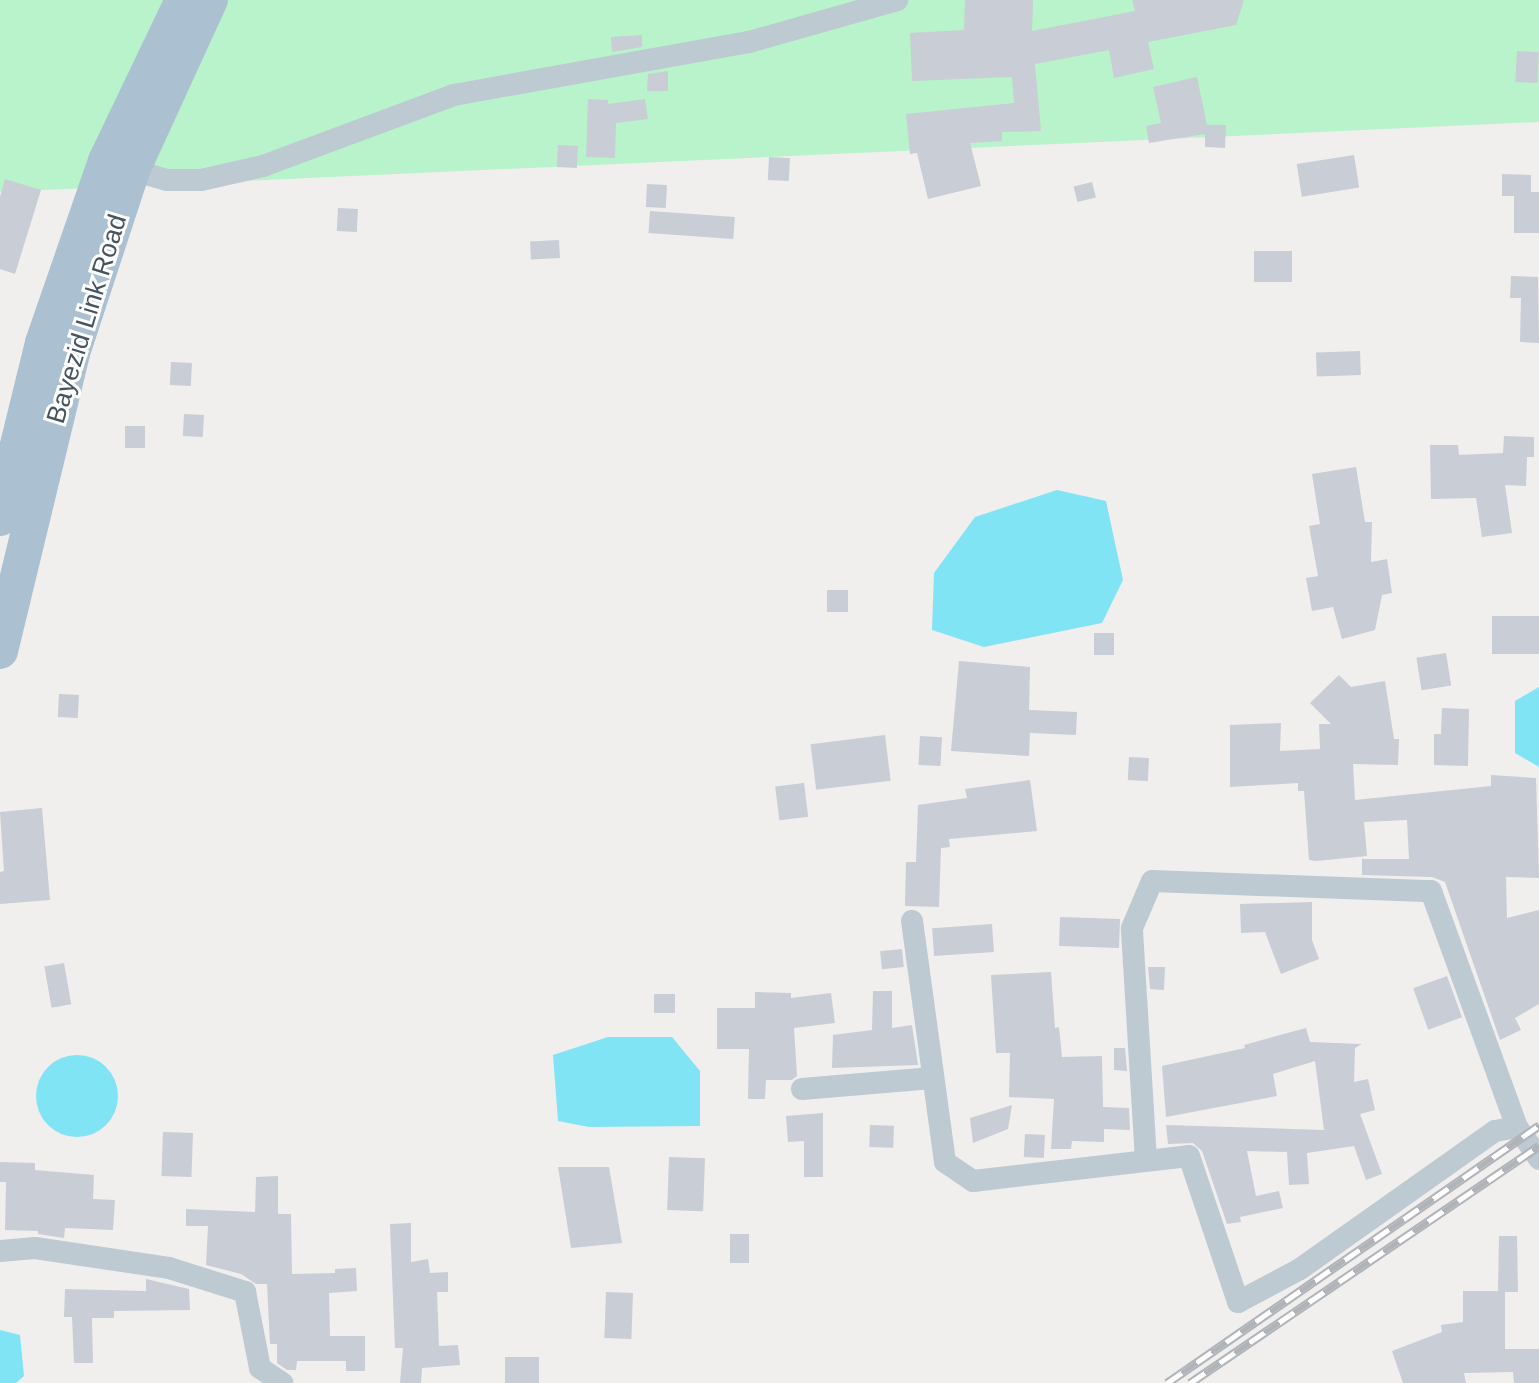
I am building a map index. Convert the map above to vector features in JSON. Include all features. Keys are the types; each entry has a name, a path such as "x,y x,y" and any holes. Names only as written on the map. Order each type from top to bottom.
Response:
{"main road":[{"name":"Bayezid Link Road","path":"0,518 43,343 106,161 183,0"},
{"name":"Bayezid Link Road","path":"0,651 72,353 132,170 210,0"}],"street":[{"path":"132,170 167,180 201,180 263,166 454,95 749,42 897,0"},
{"path":"1146,1160 1132,928 1152,881 1431,891 1517,1127 1539,1159"},
{"path":"912,921 945,1162 973,1181 1189,1156 1238,1302 1300,1269 1495,1131 1517,1127"},
{"path":"802,1089 933,1078"},
{"path":"0,1251 35,1248 169,1268 245,1292 260,1368 282,1383"}],"green space":[{"path":"0,0 1539,0 1539,122 0,192"}],"water":[{"path":"1057,490 1106,501 1123,580 1102,623 984,647 932,630 934,573 975,517"},
{"path":"1539,687 1539,767 1515,753 1515,701"},
{"path":"608,1037 672,1037 700,1071 700,1126 589,1127 558,1121 553,1055"},
{"path":"77,1055 93,1058 106,1067 115,1080 118,1096 115,1112 106,1125 93,1134 77,1137 61,1134 48,1125 39,1112 36,1096 39,1080 48,1067 61,1058"},
{"path":"0,1330 20,1335 24,1376 16,1383 0,1383"}],"building":[{"path":"965,0 1033,0 1032,31 1135,11 1132,0 1244,0 1236,25 1148,42 1154,69 1114,78 1109,50 1035,64 1041,131 1002,132 1002,141 970,143 981,186 928,199 917,153 910,154 906,114 1014,103 1012,77 912,81 910,33 964,30"},
{"path":"642,35 642,47 612,52 611,37"},
{"path":"1517,51 1539,52 1537,83 1515,82"},
{"path":"668,71 668,91 647,91 648,74"},
{"path":"1197,77 1207,125 1226,125 1225,148 1205,147 1205,134 1149,143 1146,126 1161,123 1153,87"},
{"path":"588,99 608,100 608,104 645,99 648,119 616,123 615,158 586,157"},
{"path":"558,145 578,146 577,168 557,167"},
{"path":"1354,155 1359,188 1302,197 1297,164"},
{"path":"769,157 790,158 789,181 768,180"},
{"path":"1502,174 1531,175 1531,192 1539,192 1539,233 1514,233 1514,196 1502,196"},
{"path":"5,179 41,190 15,274 0,269 0,197"},
{"path":"1092,182 1096,198 1077,202 1074,187"},
{"path":"647,184 667,185 666,208 646,207"},
{"path":"338,208 358,209 357,232 337,231"},
{"path":"650,211 735,217 733,239 648,233"},
{"path":"559,240 560,258 531,259 530,242"},
{"path":"1254,251 1292,251 1292,282 1254,282"},
{"path":"1511,276 1538,277 1539,343 1520,342 1521,298 1510,298"},
{"path":"1360,351 1361,375 1317,377 1316,353"},
{"path":"171,362 192,363 191,386 170,385"},
{"path":"184,414 204,415 203,437 183,436"},
{"path":"125,426 145,426 145,448 125,448"},
{"path":"1504,436 1534,437 1534,457 1527,457 1526,486 1505,485 1512,533 1482,537 1476,498 1431,499 1430,445 1458,445 1459,455 1503,453"},
{"path":"1356,467 1365,522 1372,522 1371,562 1387,559 1392,593 1382,595 1375,630 1342,639 1333,607 1312,611 1306,578 1318,576 1309,526 1320,524 1312,474"},
{"path":"827,590 848,590 848,612 827,612"},
{"path":"1492,616 1539,616 1539,654 1492,654"},
{"path":"1094,633 1114,633 1114,655 1094,655"},
{"path":"1446,653 1451,686 1422,690 1416,658"},
{"path":"959,661 1030,667 1029,710 1077,712 1076,735 1030,733 1029,756 951,751"},
{"path":"1339,675 1351,687 1385,681 1394,739 1399,739 1398,765 1353,764 1355,800 1491,786 1491,775 1536,778 1539,878 1506,877 1507,918 1539,910 1539,1004 1515,1018 1521,1030 1500,1040 1445,882 1432,877 1362,875 1362,859 1409,859 1407,820 1364,822 1367,856 1309,860 1304,791 1298,791 1298,783 1230,787 1230,725 1281,723 1280,751 1320,749 1319,724 1331,724 1310,703"},
{"path":"59,694 79,695 78,718 58,717"},
{"path":"1442,708 1469,709 1468,766 1434,765 1434,734 1441,734"},
{"path":"885,735 891,781 816,790 811,744"},
{"path":"920,736 942,737 940,766 918,765"},
{"path":"1129,757 1149,758 1148,781 1128,780"},
{"path":"1030,780 1037,831 949,839 950,847 941,848 939,907 905,906 906,862 916,862 918,805 967,798 965,789"},
{"path":"804,783 808,817 779,820 775,787"},
{"path":"42,808 50,900 0,904 0,872 4,871 0,812"},
{"path":"1312,902 1312,940 1319,959 1281,974 1265,932 1241,933 1240,904"},
{"path":"1060,917 1120,919 1119,948 1059,946"},
{"path":"992,924 994,952 934,956 932,928"},
{"path":"902,949 904,967 882,969 880,951"},
{"path":"64,963 71,1004 52,1008 44,966"},
{"path":"1148,967 1165,967 1164,990 1150,989"},
{"path":"1051,972 1055,1028 1059,1027 1062,1057 1102,1056 1103,1107 1129,1108 1130,1130 1104,1129 1104,1142 1072,1141 1071,1149 1051,1149 1054,1099 1009,1097 1010,1053 996,1053 991,975"},
{"path":"1447,976 1462,1017 1428,1030 1413,988"},
{"path":"873,991 892,991 892,1028 912,1025 918,1065 832,1068 833,1035 872,1030"},
{"path":"755,992 791,993 791,998 831,993 835,1023 794,1028 797,1076 792,1080 766,1080 765,1099 748,1099 749,1049 717,1049 717,1008 755,1008"},
{"path":"654,994 675,994 675,1013 654,1013"},
{"path":"1306,1028 1310,1042 1362,1044 1355,1048 1354,1082 1368,1079 1375,1110 1360,1114 1382,1174 1366,1180 1354,1146 1307,1153 1309,1184 1289,1185 1287,1152 1247,1151 1256,1196 1279,1191 1283,1208 1240,1217 1241,1222 1227,1224 1202,1151 1193,1143 1168,1144 1166,1125 1324,1130 1315,1061 1273,1074 1277,1096 1166,1117 1162,1066 1245,1048 1244,1045"},
{"path":"1114,1048 1125,1048 1127,1071 1114,1070"},
{"path":"1012,1105 1008,1129 973,1143 970,1118"},
{"path":"823,1113 823,1177 804,1177 804,1141 788,1142 786,1116"},
{"path":"870,1125 894,1126 893,1148 869,1147"},
{"path":"163,1132 193,1133 191,1177 161,1176"},
{"path":"1025,1134 1045,1135 1044,1158 1024,1157"},
{"path":"669,1157 705,1158 703,1211 667,1210"},
{"path":"0,1162 35,1163 35,1170 94,1175 93,1199 115,1200 113,1230 65,1228 64,1238 38,1234 38,1231 5,1230 6,1182 0,1182"},
{"path":"558,1167 609,1167 622,1243 571,1248"},
{"path":"278,1176 278,1214 291,1214 292,1274 335,1273 335,1269 356,1268 357,1291 329,1293 330,1336 365,1336 365,1371 346,1371 346,1361 297,1361 296,1370 287,1370 277,1363 277,1344 270,1344 267,1284 256,1284 241,1274 206,1265 208,1226 186,1226 186,1209 255,1212 256,1177"},
{"path":"411,1223 411,1262 428,1259 430,1273 448,1272 448,1292 437,1292 439,1346 458,1345 460,1365 422,1368 421,1383 400,1383 403,1348 395,1348 390,1224"},
{"path":"730,1234 749,1234 749,1263 730,1263"},
{"path":"1499,1236 1517,1236 1518,1292 1505,1292 1505,1349 1539,1349 1539,1383 1514,1383 1513,1372 1464,1373 1466,1383 1403,1383 1392,1351 1442,1332 1441,1325 1463,1322 1463,1291 1498,1291"},
{"path":"146,1279 189,1289 190,1310 114,1311 114,1318 92,1318 93,1363 74,1363 72,1317 64,1317 65,1289 146,1291"},
{"path":"606,1292 633,1293 631,1339 604,1338"},
{"path":"505,1357 539,1357 539,1383 505,1383"}],"railway":[{"path":"1167,1383 1539,1125"},
{"path":"1190,1383 1539,1146"}]}
